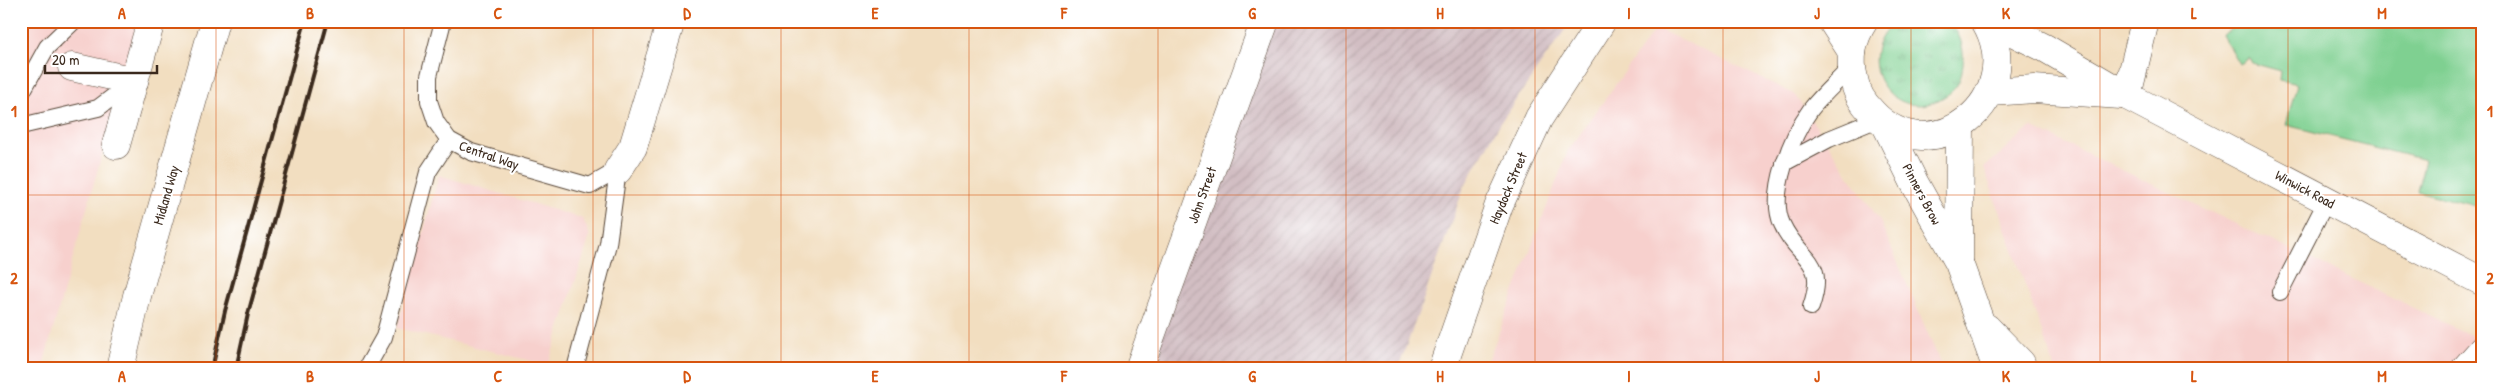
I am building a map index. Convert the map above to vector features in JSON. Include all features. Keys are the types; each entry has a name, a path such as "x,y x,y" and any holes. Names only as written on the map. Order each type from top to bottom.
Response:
{"main road":[{"path":"116,145 151,21"},
{"name":"Central Way","path":"618,170 633,147 671,21"},
{"name":"John Street","path":"1139,369 1265,21"},
{"name":"Haydock Street","path":"1442,369 1499,205 1535,127 1602,21"},
{"path":"1832,21 1851,60 1858,93 1864,105 1882,122 1903,133 1923,136 1942,133 1960,126 1978,112 1991,92 1997,73 1998,54 1993,34 1985,21"},
{"path":"1851,60 1858,31 1864,21"},
{"name":"Winwick Road","path":"1990,21 2045,48 2127,96 2483,282"},
{"path":"2127,96 2145,21"},
{"name":"Midland Way","path":"120,369 137,296 212,30"},
{"path":"72,67 134,81"},
{"name":"Winwick Road","path":"1991,92 2034,89 2127,96"},
{"name":"Pinners Brow","path":"1882,122 1959,263 1997,369"},
{"name":"Pinners Brow","path":"1959,263 1960,126"},
{"path":"1981,322 2021,363 2023,369"},
{"path":"2465,369 2483,349"}],"lane":[{"path":"21,94 47,47 74,21"},
{"name":"Central Way","path":"443,21 428,76 429,101 436,122 449,140 471,152 590,186 618,170"},
{"path":"1811,308 1818,288 1814,265 1798,248 1782,224 1778,204 1778,183 1784,163 1811,110 1851,60"},
{"path":"21,126 98,108 134,81"},
{"path":"1784,163 1829,139 1882,122"},
{"path":"366,369 384,337 428,172 449,140"},
{"name":"Central Way","path":"575,369 608,244 618,170"},
{"path":"2280,292 2327,200"}],"shaded area":[{"path":"21,21 139,21 42,369 21,369"},
{"path":"1265,21 1571,21 1502,120 1464,187 1398,369 1139,369"},
{"path":"1656,28 1794,94 1880,221 1943,369 1485,369 1568,151"},
{"path":"2031,127 2483,341 2483,369 2055,369 1984,168"},
{"path":"439,175 583,219 590,236 548,365 397,328"}],"green space":[{"path":"1937,20 1950,24 1955,30 1962,46 1962,74 1958,84 1946,96 1923,105 1907,103 1893,96 1882,84 1876,70 1876,53 1882,37 1896,21"},
{"path":"2228,21 2483,21 2483,208 2417,191 2425,160 2286,125 2297,84 2280,80 2281,71 2252,63 2249,58 2239,64 2222,35 2232,29"}],"railway":[{"path":"212,369 225,311 305,21"},
{"path":"236,369 248,314 328,21"}]}
